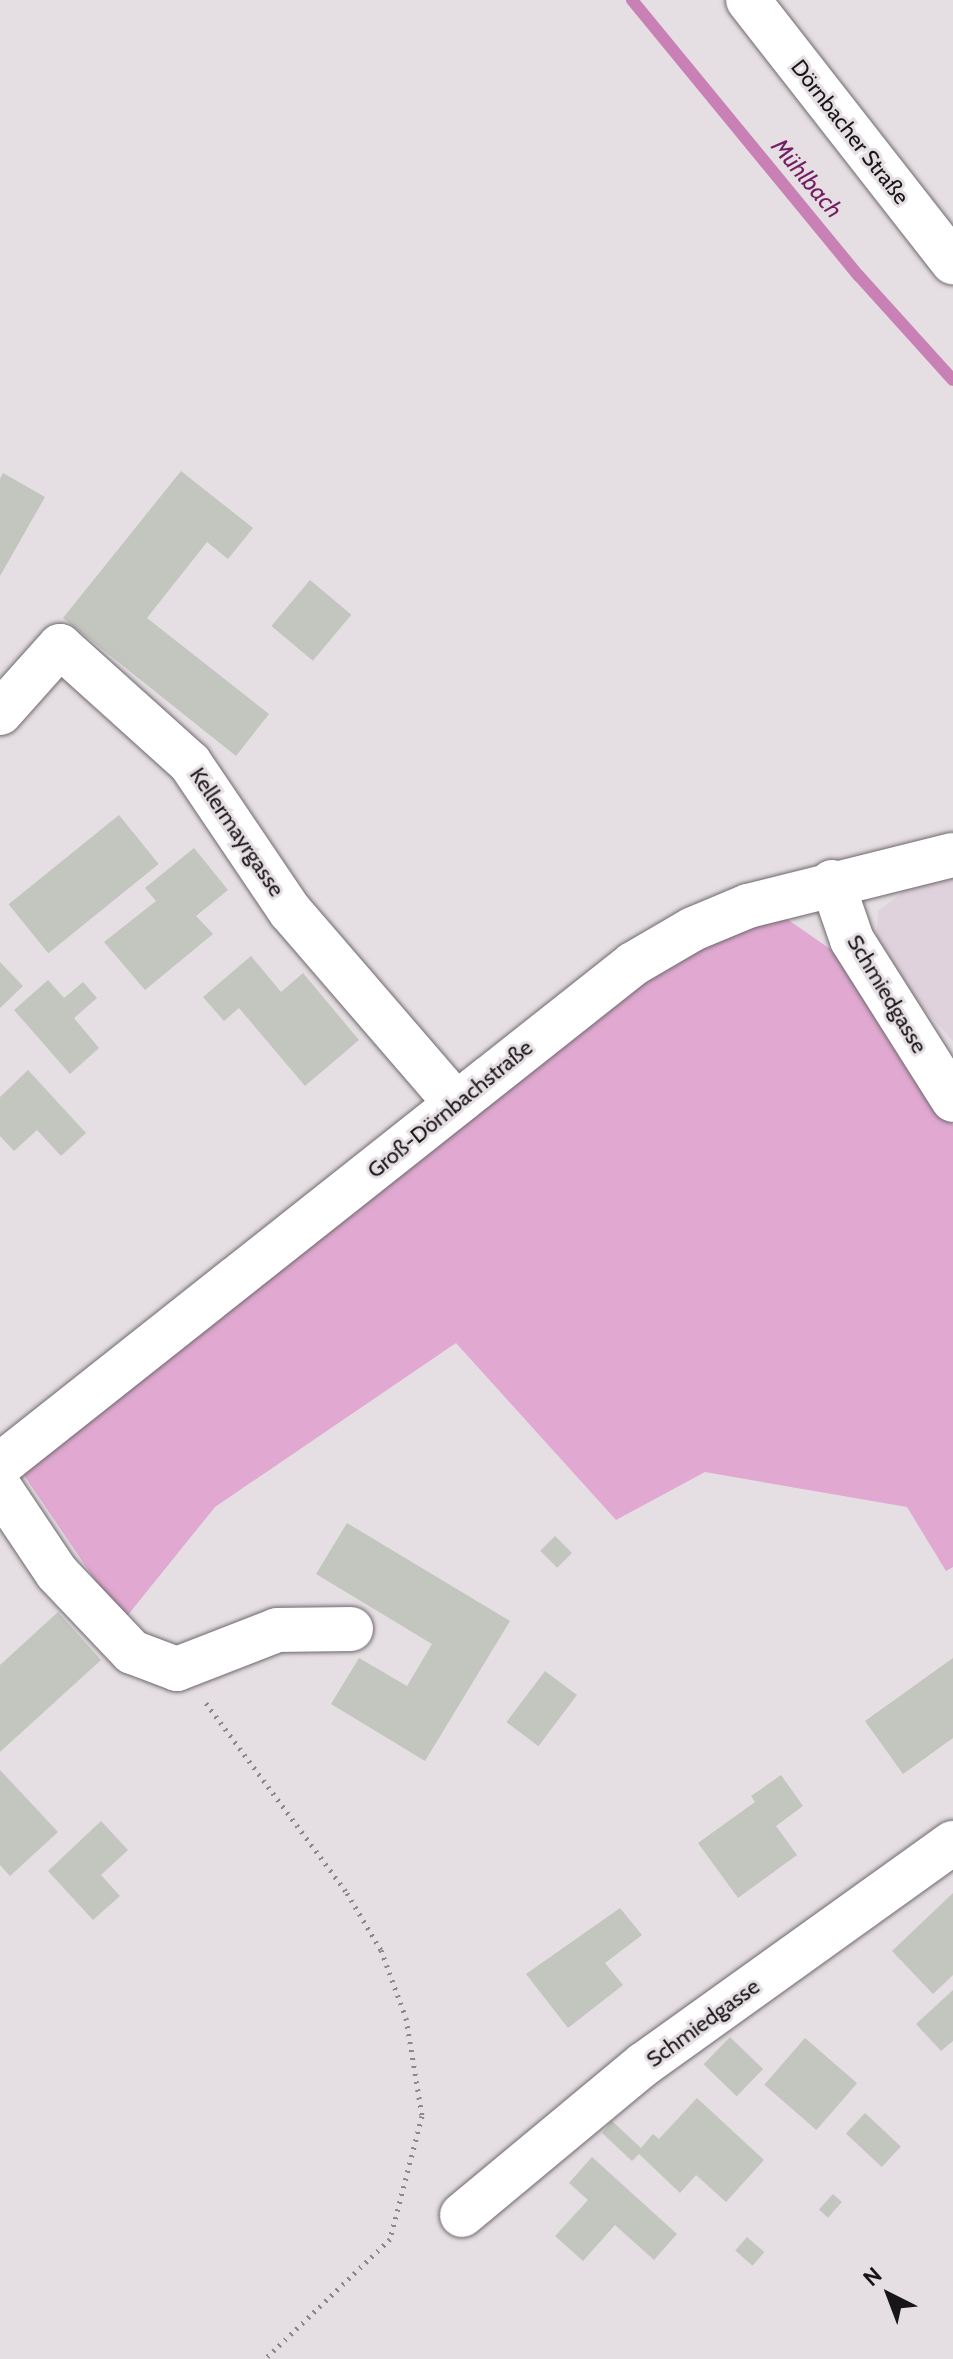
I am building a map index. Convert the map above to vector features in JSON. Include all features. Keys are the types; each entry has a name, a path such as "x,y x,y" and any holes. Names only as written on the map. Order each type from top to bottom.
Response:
{"street":[{"name":"Dörnbacher Straße","path":"748,0 953,262"},
{"name":"Kellermayrgasse","path":"0,713 60,646 190,763 290,911 456,1103"},
{"name":"Groß-Dörnbachstraße","path":"0,1465 645,957 748,906 832,882 953,855"},
{"name":"Schmiedgasse","path":"832,882 852,940 953,1100"},
{"path":"0,1488 57,1573 95,1617 132,1652 177,1669 277,1630 351,1629"},
{"name":"Schmiedgasse","path":"462,2215 644,2064 953,1843"}],"path":[{"path":"177,1669 338,1881 381,1950 406,2018 422,2116 390,2239 265,2359"}],"shaded area":[{"path":"953,878 953,1041 901,984 876,942 878,911 908,888"},
{"path":"787,919 836,953 953,1125 953,1567 946,1571 907,1507 705,1472 616,1520 456,1343 215,1507 123,1621 17,1465 634,984 722,933"}],"building":[{"path":"181,471 253,528 228,559 207,542 147,618 269,714 236,756 63,618"},
{"path":"3,473 45,497 0,576 0,479"},
{"path":"310,580 351,615 313,661 271,626"},
{"path":"119,815 159,864 48,953 9,904"},
{"path":"194,848 228,890 196,916 213,934 145,990 104,942 156,901 145,888"},
{"path":"251,956 281,992 303,973 359,1040 305,1086 239,1008 224,1021 203,997"},
{"path":"0,962 23,986 0,1008"},
{"path":"48,980 64,998 83,982 97,998 74,1018 99,1048 70,1074 14,1010"},
{"path":"28,1070 86,1133 61,1156 37,1130 14,1151 0,1136 0,1097"},
{"path":"347,1523 510,1621 425,1761 331,1704 359,1658 407,1686 432,1644 316,1574"},
{"path":"555,1536 572,1553 557,1568 540,1551"},
{"path":"58,1612 101,1660 0,1752 0,1665"},
{"path":"953,1658 953,1738 903,1774 865,1721"},
{"path":"545,1671 577,1695 538,1746 506,1722"},
{"path":"0,1770 58,1832 10,1876 0,1865"},
{"path":"781,1775 803,1806 776,1826 797,1855 738,1898 698,1843 755,1802 751,1796"},
{"path":"101,1821 128,1850 101,1875 120,1896 93,1920 48,1871"},
{"path":"953,1893 953,1975 933,1994 892,1951"},
{"path":"620,1908 642,1935 605,1963 623,1985 568,2028 526,1974"},
{"path":"953,1990 953,2041 941,2051 916,2024"},
{"path":"730,2037 763,2069 737,2096 704,2064"},
{"path":"805,2038 857,2083 816,2130 764,2085"},
{"path":"697,2098 764,2160 726,2202 696,2175 680,2193 639,2154 632,2161 602,2133 612,2121 641,2148 653,2134 659,2139"},
{"path":"865,2113 901,2146 882,2167 846,2133"},
{"path":"592,2157 677,2234 654,2260 615,2225 583,2261 555,2236 588,2200 569,2183"},
{"path":"833,2194 842,2202 828,2218 819,2210"},
{"path":"747,2237 764,2252 753,2266 735,2251"}],"waterway":[{"name":"Mühlbach","path":"632,0 859,276 953,380"}]}
